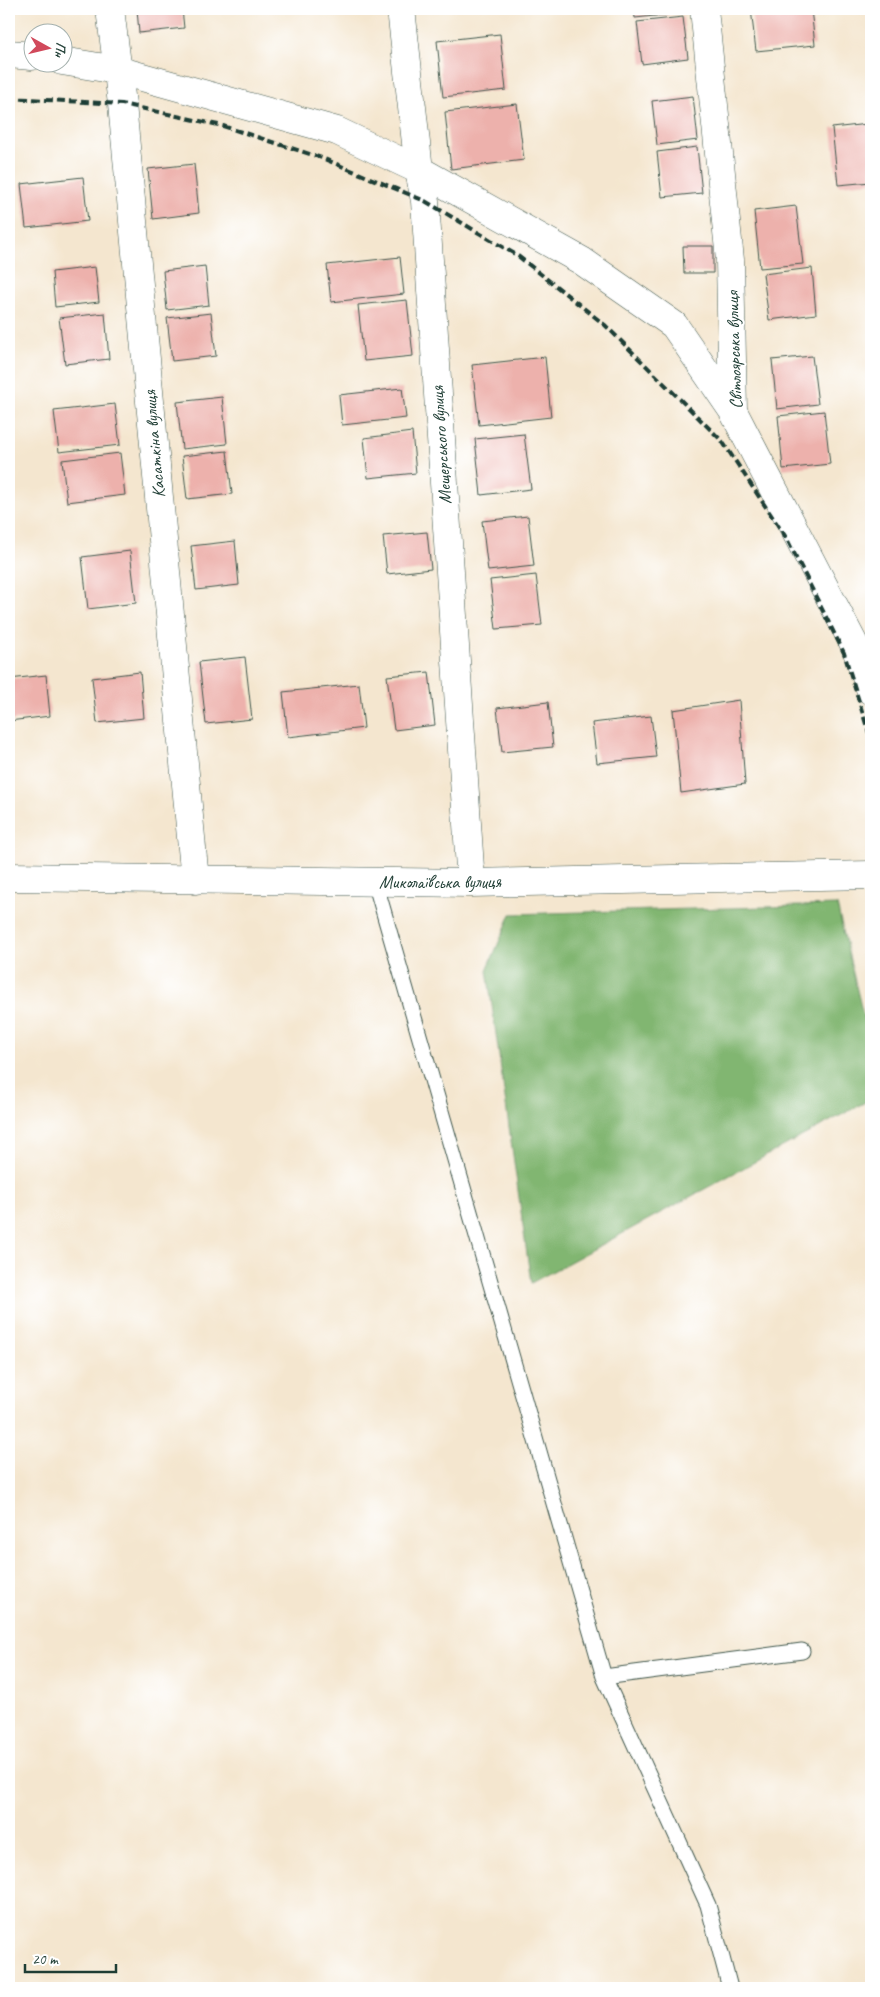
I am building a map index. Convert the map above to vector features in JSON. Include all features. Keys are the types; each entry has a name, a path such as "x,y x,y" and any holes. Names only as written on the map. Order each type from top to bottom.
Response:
{"street":[{"name":"Касаткіна вулиця","path":"110,9 122,104 195,880"},
{"name":"Мещерського вулиця","path":"401,9 419,170 425,201 471,883"},
{"name":"Світлоярська вулиця","path":"704,9 730,260 733,411 855,646 871,691"},
{"path":"9,54 22,55"},
{"path":"72,63 117,70 337,131 419,170 582,261 674,325 733,411"},
{"name":"Миколаївська вулиця","path":"9,877 471,883 871,875"}],"lane":[{"path":"375,882 604,1677 708,1905 730,1988"},
{"path":"604,1677 802,1651"}],"green space":[{"path":"837,905 871,1049 871,1099 531,1283 487,970 511,914"}],"building":[{"path":"137,9 182,9 184,28 139,33"},
{"path":"634,9 684,9 684,13 635,18"},
{"path":"751,9 811,9 815,45 756,51"},
{"path":"683,17 688,58 642,64 637,22"},
{"path":"500,34 506,90 443,97 437,41"},
{"path":"693,96 698,140 657,145 652,101"},
{"path":"517,104 524,160 451,169 445,112"},
{"path":"868,124 871,182 838,185 832,128"},
{"path":"697,147 702,193 662,197 657,152"},
{"path":"194,164 199,213 153,219 148,169"},
{"path":"83,177 88,221 26,228 21,184"},
{"path":"796,206 803,264 760,268 754,211"},
{"path":"683,246 713,246 713,273 684,273"},
{"path":"400,257 404,294 331,302 327,265"},
{"path":"205,266 209,305 167,310 163,271"},
{"path":"95,267 99,302 55,307 52,272"},
{"path":"812,268 816,314 769,320 763,274"},
{"path":"407,300 413,356 364,361 358,305"},
{"path":"105,313 109,359 65,364 59,318"},
{"path":"211,313 216,356 172,361 167,318"},
{"path":"812,356 818,404 777,409 772,360"},
{"path":"545,357 551,417 479,425 472,365"},
{"path":"402,388 406,418 342,425 339,395"},
{"path":"222,397 227,444 182,449 177,402"},
{"path":"115,404 120,445 59,452 54,411"},
{"path":"824,411 830,464 783,469 778,416"},
{"path":"412,432 416,473 368,478 364,438"},
{"path":"524,434 531,489 481,495 475,439"},
{"path":"227,451 232,494 187,499 182,456"},
{"path":"120,453 125,495 67,502 62,460"},
{"path":"528,516 534,566 488,571 482,521"},
{"path":"427,532 431,569 387,574 383,536"},
{"path":"235,541 239,585 196,590 191,546"},
{"path":"130,551 136,603 88,609 82,557"},
{"path":"536,575 542,625 496,629 490,580"},
{"path":"245,657 252,719 206,724 199,662"},
{"path":"140,672 144,718 97,723 92,678"},
{"path":"429,672 435,725 394,730 387,676"},
{"path":"46,675 50,716 9,721 9,679"},
{"path":"359,684 364,728 288,737 283,692"},
{"path":"739,700 745,784 681,793 673,710"},
{"path":"548,702 553,747 502,752 497,708"},
{"path":"651,716 656,757 597,763 592,723"}],"railway":[{"path":"9,98 122,104 223,126 322,158 425,201 518,256 605,325 722,441 787,539 844,653 871,740"}]}
